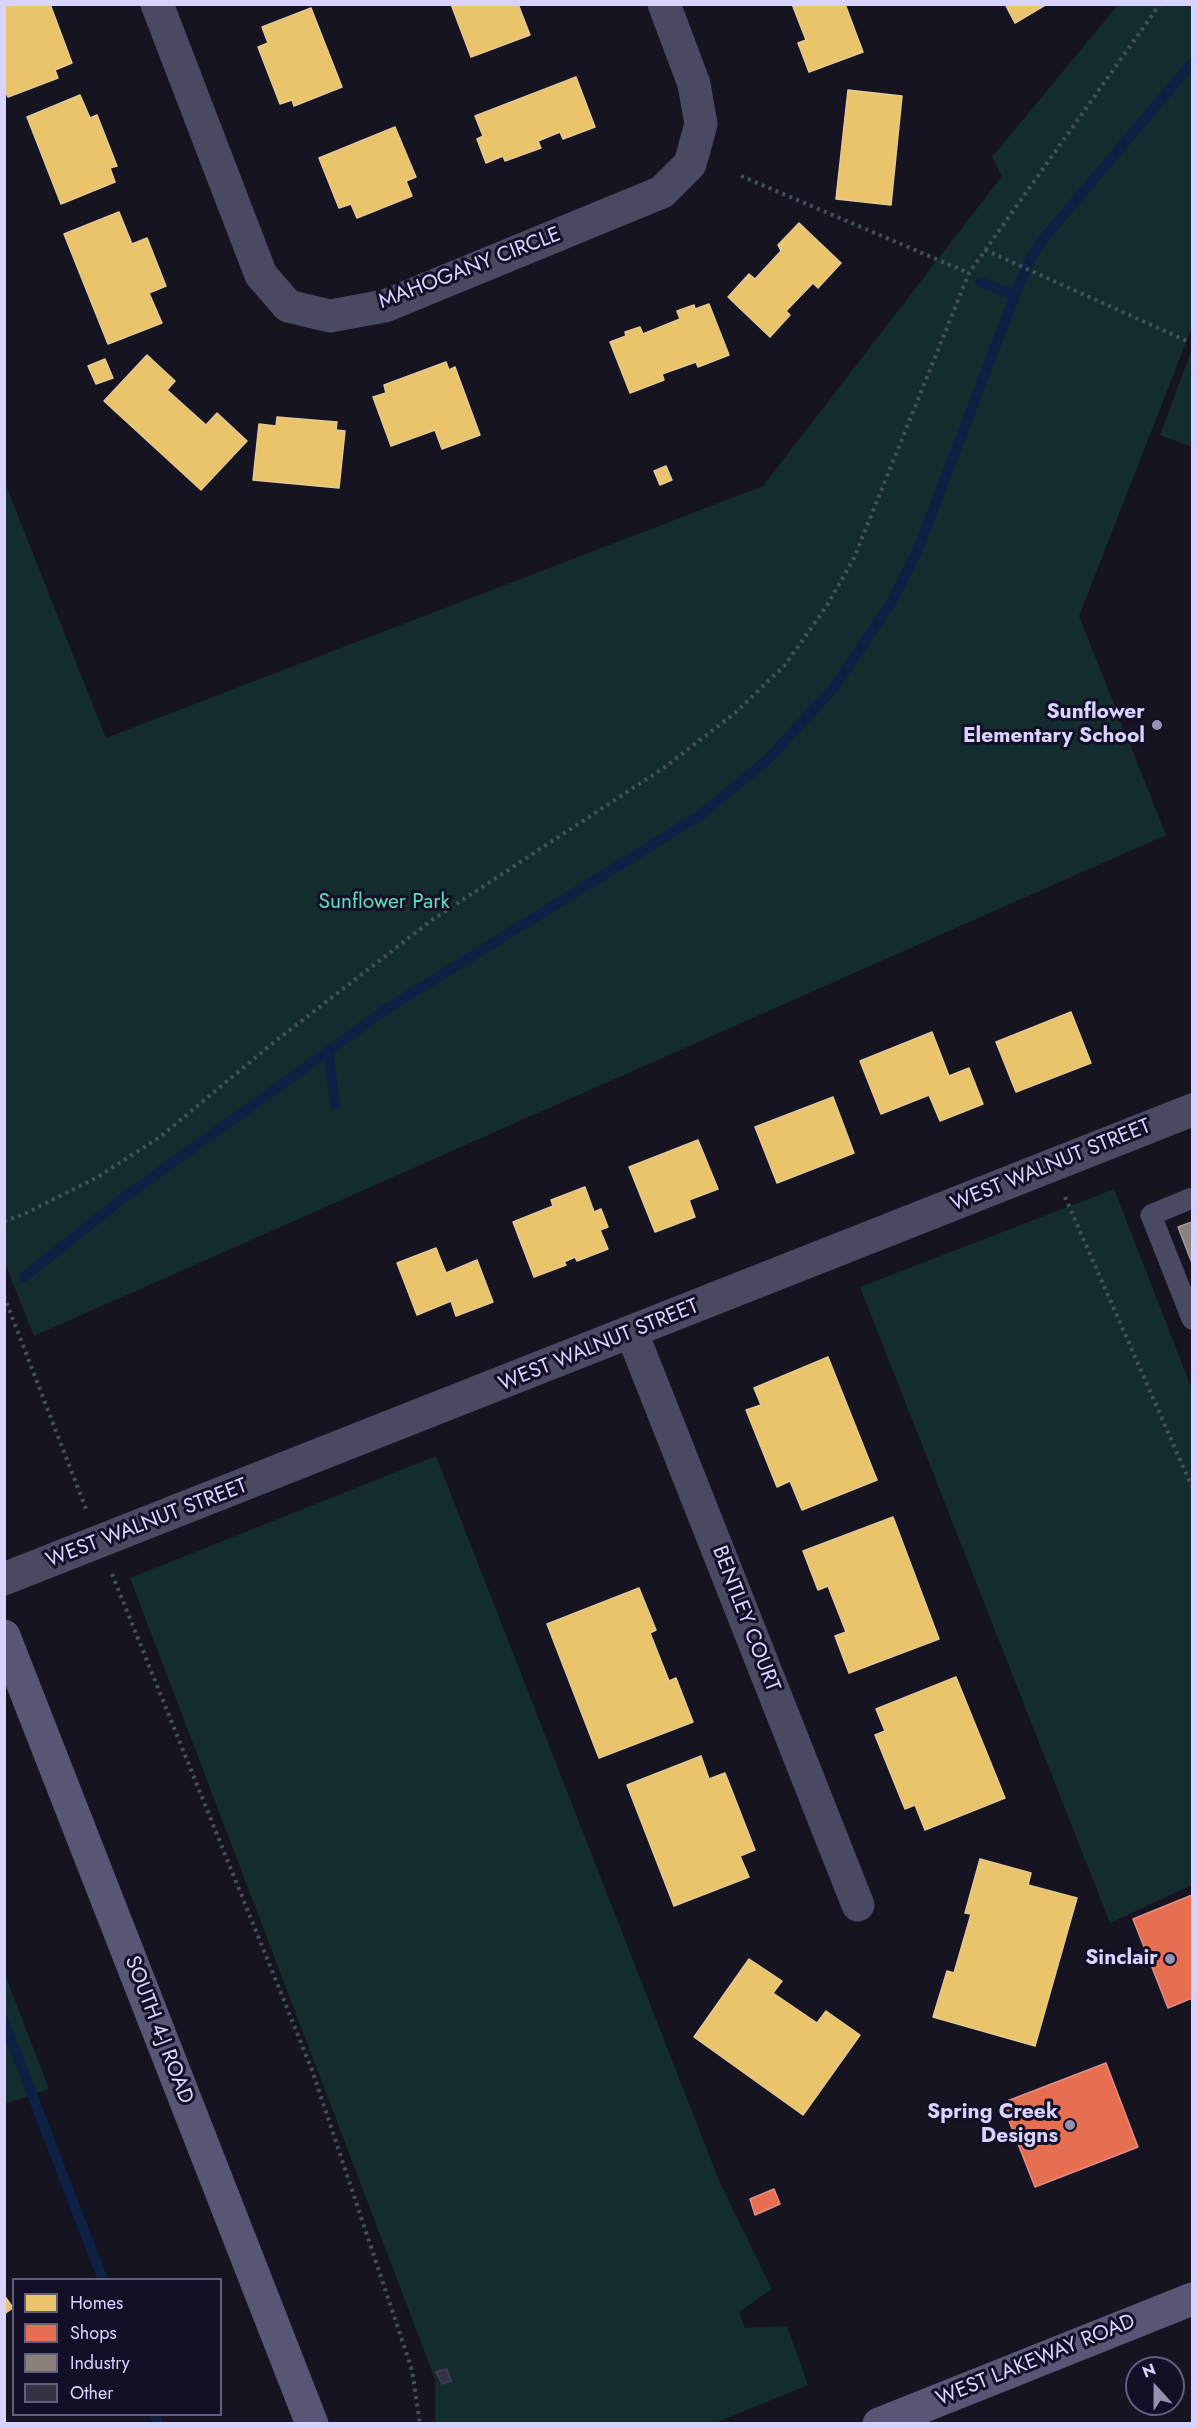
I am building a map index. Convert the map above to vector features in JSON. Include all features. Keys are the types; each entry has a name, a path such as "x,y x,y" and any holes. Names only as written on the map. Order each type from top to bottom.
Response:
{"main road":[{"name":"SOUTH 4-J ROAD","path":"4,1636 312,2424"},
{"name":"WEST LAKEWAY ROAD","path":"879,2424 1192,2299"}],"street":[{"name":"MAHOGANY CIRCLE","path":"157,4 261,275 288,306 330,316 385,306 662,192 690,164 700,124 694,84 664,4"},
{"name":"WEST WALNUT STREET","path":"4,1579 1192,1110"},
{"name":"BENTLEY COURT","path":"632,1333 858,1905"}],"lane":[{"path":"1192,1198 1151,1215 1192,1319"}],"path":[{"path":"4,1221 24,1214 96,1178 160,1137 273,1043 432,921 665,767 735,713 785,665 826,607 854,558 969,273 1160,4"},
{"path":"741,176 969,273"},
{"path":"985,250 1187,341"},
{"path":"1052,1165 1192,1487"},
{"path":"4,1296 86,1510"},
{"path":"113,1577 312,2070 412,2370 420,2424"}],"green space":[{"name":"Sunflower Park","path":"1118,5 1192,5 1192,327 1079,616 1166,835 34,1336 4,1261 5,483 106,738 763,486 1002,176 992,157"},
{"path":"1192,349 1192,447 1160,435"},
{"path":"1114,1189 1192,1389 1192,1885 1110,1923 860,1287"},
{"path":"436,1456 720,2183 772,2289 739,2312 745,2328 787,2326 808,2385 715,2423 435,2423 435,2379 130,1578"},
{"path":"4,1972 49,2089 5,2104 4,2104"}],"building: Homes":[{"path":"50,4 72,63 55,70 58,78 8,97 4,90 4,5"},
{"path":"451,4 518,4 530,35 471,57"},
{"path":"792,4 845,4 863,52 809,72 798,43 806,40"},
{"path":"1005,4 1047,4 1015,23"},
{"path":"311,8 342,87 294,106 292,100 280,104 258,47 268,43 262,27"},
{"path":"576,77 595,127 563,139 560,132 538,141 541,148 505,161 503,156 486,163 477,139 483,136 475,116"},
{"path":"848,90 902,96 891,205 836,199"},
{"path":"80,95 90,118 97,115 117,166 110,168 115,182 61,204 27,117"},
{"path":"395,127 416,177 406,181 412,196 357,218 351,204 339,208 319,158"},
{"path":"119,212 132,244 147,238 166,286 149,293 162,323 108,344 64,234"},
{"path":"799,223 841,263 818,288 813,283 786,311 790,315 770,337 728,297 749,274 755,279 781,251 778,245"},
{"path":"709,304 729,355 698,367 696,362 662,374 664,380 630,393 610,342 626,336 625,332 640,327 643,334 680,319 677,311 694,305 695,309"},
{"path":"147,355 175,381 167,390 206,425 217,413 247,441 201,490 104,401"},
{"path":"105,359 113,378 96,384 88,366"},
{"path":"446,362 449,370 455,367 480,435 442,449 435,430 391,446 373,397 386,393 384,385"},
{"path":"277,417 337,422 336,430 345,431 339,488 253,480 259,424 276,426"},
{"path":"666,466 672,480 660,485 654,471"},
{"path":"1071,1012 1091,1063 1016,1092 996,1042"},
{"path":"932,1032 949,1076 969,1068 983,1104 940,1121 929,1095 881,1114 860,1061"},
{"path":"833,1097 854,1153 777,1183 755,1127"},
{"path":"698,1140 718,1189 689,1200 695,1217 655,1232 629,1167"},
{"path":"585,1187 594,1212 601,1209 608,1227 600,1230 608,1249 577,1261 575,1257 564,1262 566,1265 534,1277 513,1222 553,1206 551,1200"},
{"path":"436,1248 446,1273 477,1260 493,1302 456,1316 451,1301 417,1315 397,1263"},
{"path":"828,1357 877,1480 802,1510 790,1481 777,1487 746,1410 761,1405 754,1388"},
{"path":"893,1517 939,1639 849,1673 835,1636 846,1632 828,1586 818,1590 803,1551"},
{"path":"639,1588 656,1630 650,1633 669,1681 676,1678 693,1722 599,1758 547,1624"},
{"path":"956,1677 1005,1798 925,1830 915,1805 905,1809 875,1735 885,1731 876,1709"},
{"path":"701,1756 709,1779 725,1773 755,1850 740,1856 749,1877 674,1906 627,1785"},
{"path":"980,1859 1031,1873 1028,1885 1077,1898 1035,2046 933,2017 947,1971 954,1973 971,1914 965,1913"},
{"path":"749,1959 782,1981 773,1993 817,2023 826,2011 860,2035 803,2115 694,2037"},
{"path":"4,2295 12,2309 4,2314"}],"building: Shops":[{"name":"Sinclair","path":"1192,1895 1192,1998 1168,2008 1133,1919"},
{"name":"Spring Creek Designs","path":"1106,2063 1138,2147 1035,2187 1002,2103"},
{"path":"774,2189 780,2204 755,2215 750,2199"}],"building: Industry":[{"path":"1192,1222 1192,1263 1178,1227"}],"building: Other":[{"path":"447,2369 451,2381 442,2384 436,2372"}],"waterway":[{"path":"24,1277 122,1199 388,1008 699,816 767,760 833,689 892,601 917,552 1031,258 1045,237 1192,63"},
{"path":"980,282 1015,295"},
{"path":"328,1050 335,1104"},
{"path":"4,2021 102,2278"},
{"path":"156,2416 158,2424"}],"place":[{"name":"Sunflower Elementary School","path":"1157,725"},
{"name":"Sinclair","path":"1170,1959"},
{"name":"Spring Creek Designs","path":"1070,2125"}]}
